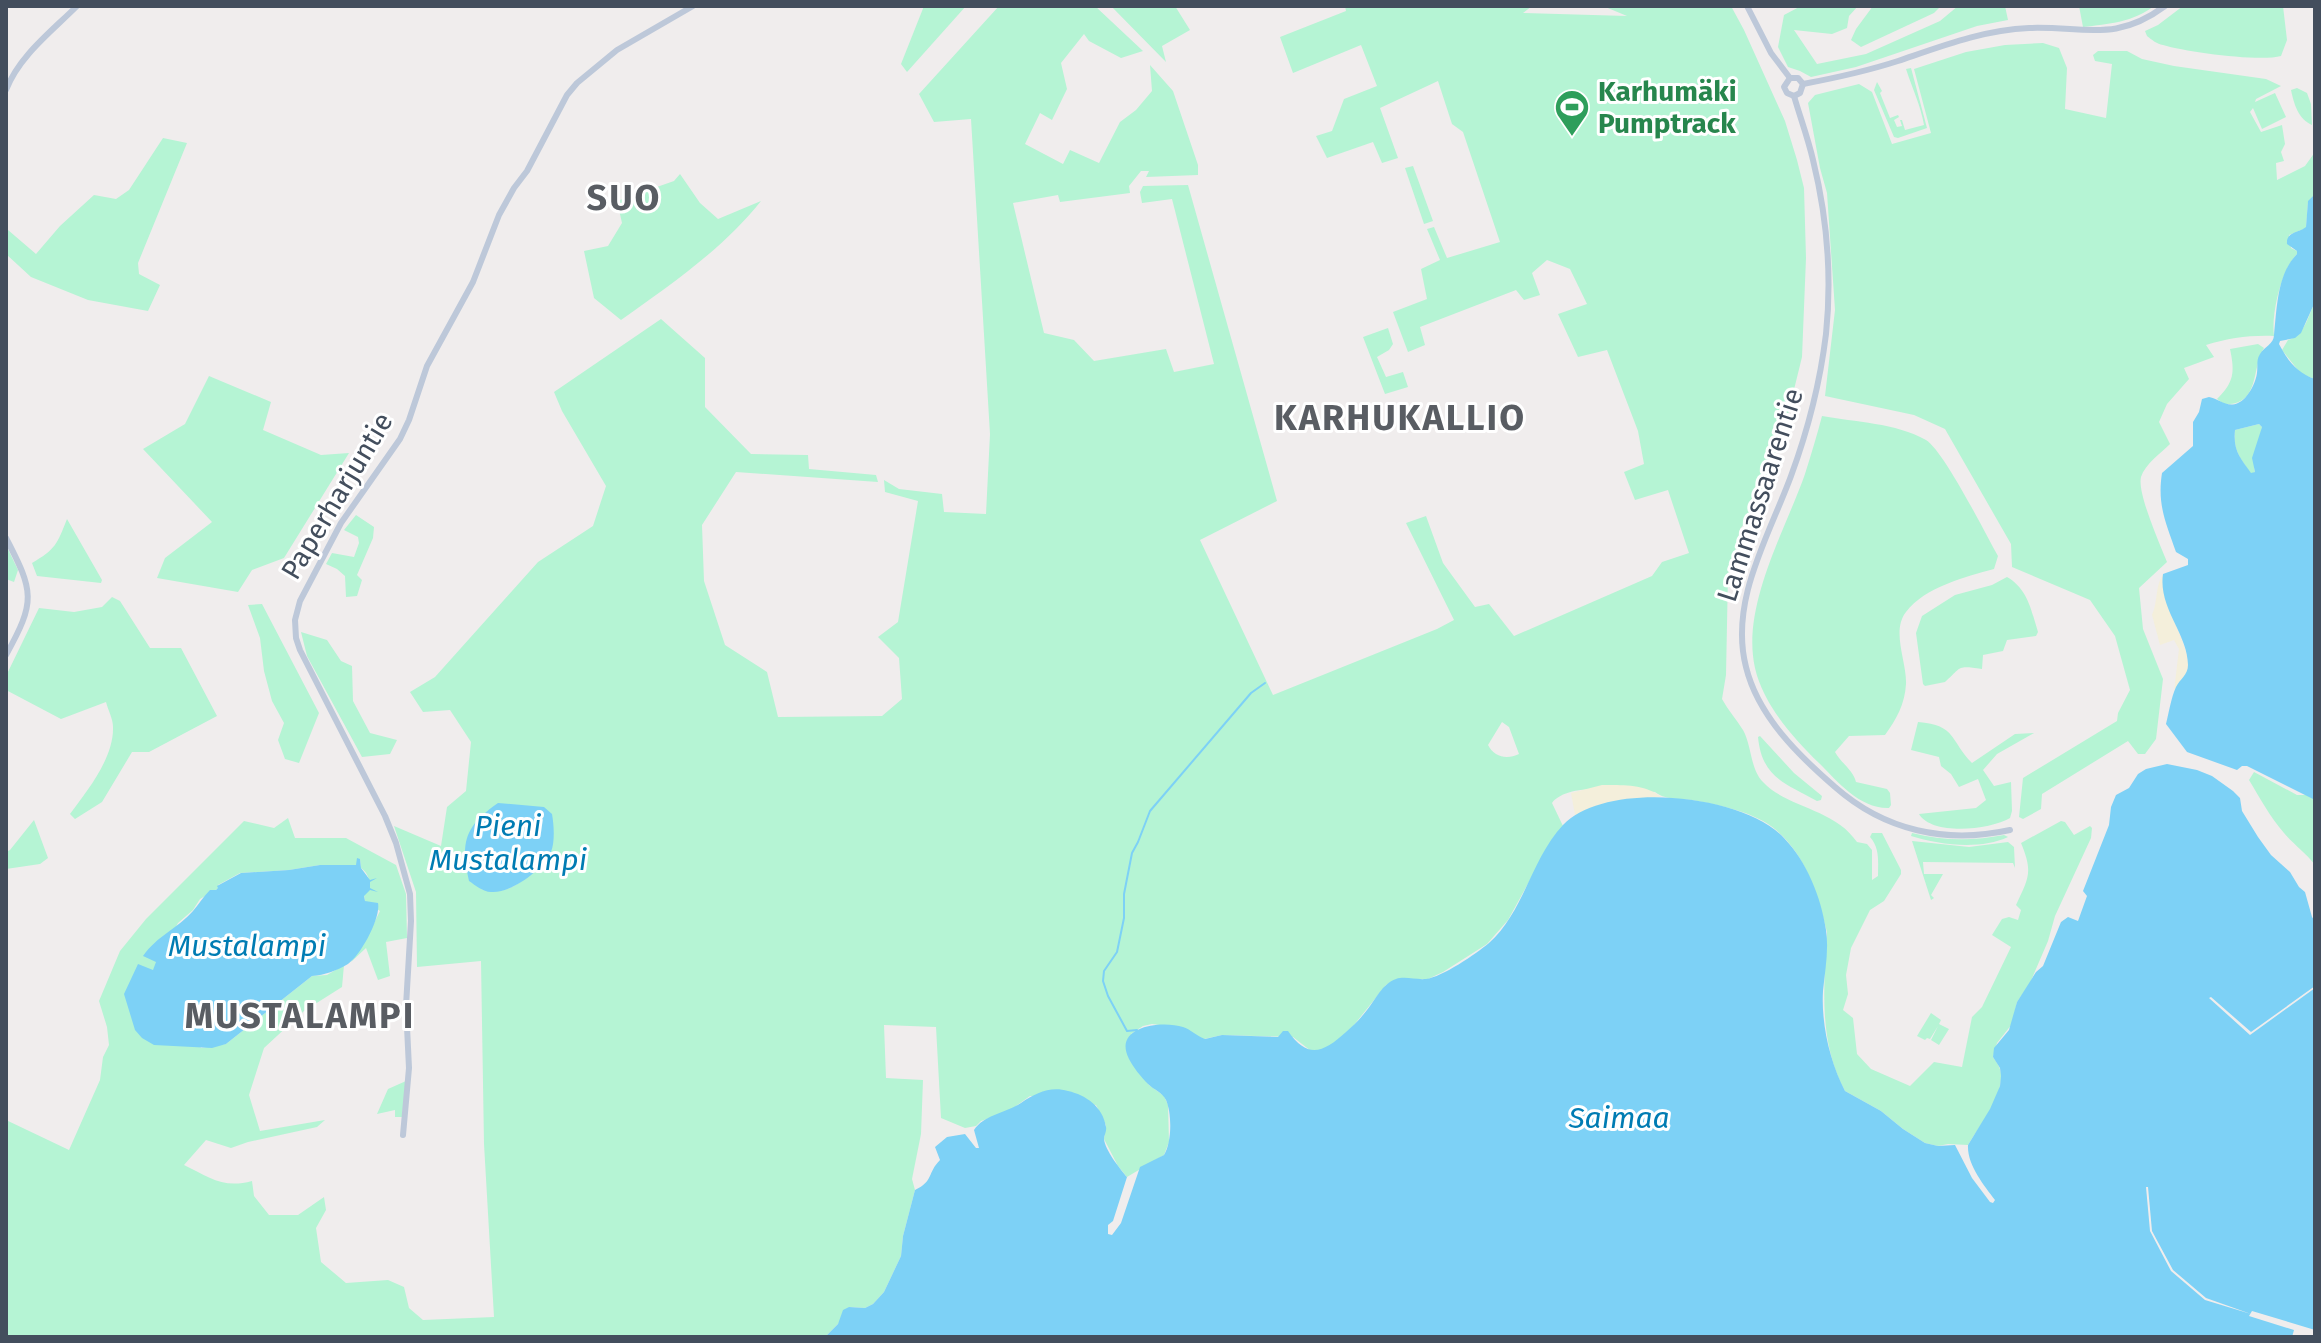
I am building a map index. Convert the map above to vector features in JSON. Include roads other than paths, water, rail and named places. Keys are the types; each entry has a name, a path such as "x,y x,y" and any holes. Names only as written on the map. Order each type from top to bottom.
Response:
{"street":[{"path":"6,90 24,60 77,6"},
{"name":"Paperharjuntie","path":"403,1135 409,1068 406,1006 410,894 385,816 300,650 296,638 296,612 341,523 405,430 427,366 473,282 503,207 527,171 567,95 617,50 693,6"},
{"path":"1747,6 1771,53 1790,78"},
{"path":"1803,84 1879,67 1980,34 2032,28 2118,29 2143,20 2165,6"},
{"path":"1790,78 1798,78 1803,84"},
{"path":"1790,78 1784,87 1787,93 1794,96 1800,93 1803,84"},
{"name":"Lammassaarentie","path":"1794,96 1813,159 1826,233 1829,298 1826,335 1817,390 1801,446 1756,564 1746,599 1742,639 1747,674 1761,705 1786,738 1840,792 1872,814 1905,828 1945,836 1978,836 2010,830"},
{"path":"6,538 27,581 28,600 23,621 6,655"}],"water":[{"path":"2315,194 2315,302 2301,333 2279,344 2294,366 2315,379 2315,799 2247,766 2237,770 2187,752 2166,724 2174,691 2187,672 2188,665 2183,642 2165,598 2163,574 2188,565 2188,559 2176,552 2163,514 2161,495 2162,473 2193,446 2193,422 2202,399 2209,397 2234,404 2245,398 2253,385 2259,356 2274,338 2277,303 2285,271 2297,254 2287,240 2290,235 2306,227 2308,201","holes":["2259,424 2262,427 2252,458 2255,472 2251,473 2236,449 2235,430"]},
{"name":"Saimaa","path":"2167,764 2212,776 2240,798 2242,811 2258,837 2305,892 2315,921 2315,1330 2252,1311 2249,1316 2294,1330 2292,1337 825,1337 838,1324 843,1310 849,1307 865,1308 884,1292 901,1256 915,1190 928,1180 940,1160 935,1147 947,1137 965,1134 979,1148 974,1130 978,1125 1038,1093 1061,1090 1087,1099 1101,1114 1106,1128 1105,1143 1127,1177 1113,1221 1108,1225 1108,1234 1112,1235 1121,1223 1140,1167 1164,1155 1170,1136 1166,1100 1150,1086 1129,1059 1127,1039 1133,1033 1163,1024 1183,1027 1205,1039 1222,1035 1278,1037 1283,1031 1288,1031 1302,1046 1316,1050 1323,1048 1355,1024 1391,981 1441,974 1489,943 1511,916 1543,853 1563,825 1583,811 1610,802 1641,798 1674,798 1738,811 1764,823 1792,847 1817,893 1824,918 1827,945 1823,1016 1831,1055 1845,1091 1881,1111 1925,1143 1955,1145 1972,1178 1993,1203 1995,1200 1973,1167 1968,1145 2000,1086 2000,1068 1993,1057 1994,1048 2009,1030 2017,1002 2043,966 2061,922 2068,917 2078,921 2087,896 2083,891 2109,825 2116,795 2129,788 2138,774 2146,769"},
{"name":"Pieni Mustalampi","path":"498,803 544,807 552,814 554,838 547,859 534,873 507,889 491,892 469,881 465,856 472,828"},
{"name":"Mustalampi","path":"357,858 370,880 377,878 370,882 370,888 378,892 370,890 364,896 365,901 378,903 378,910 369,936 348,964 312,976 226,1044 212,1048 154,1045 135,1030 124,994 138,964 153,970 156,962 143,956 187,917 210,890 216,890 217,886 241,873 320,865 356,865"}],"waterway":[{"path":"1137,1030 1127,1031 1103,981 1104,971 1117,952 1132,853 1150,811 1251,693 1265,683"}],"place":[{"name":"Karhumäki Pumptrack","path":"1572,138"}],"district":[{"name":"SUO","path":"624,198"},
{"name":"KARHUKALLIO","path":"1400,418"},
{"name":"MUSTALAMPI","path":"300,1016"}]}
